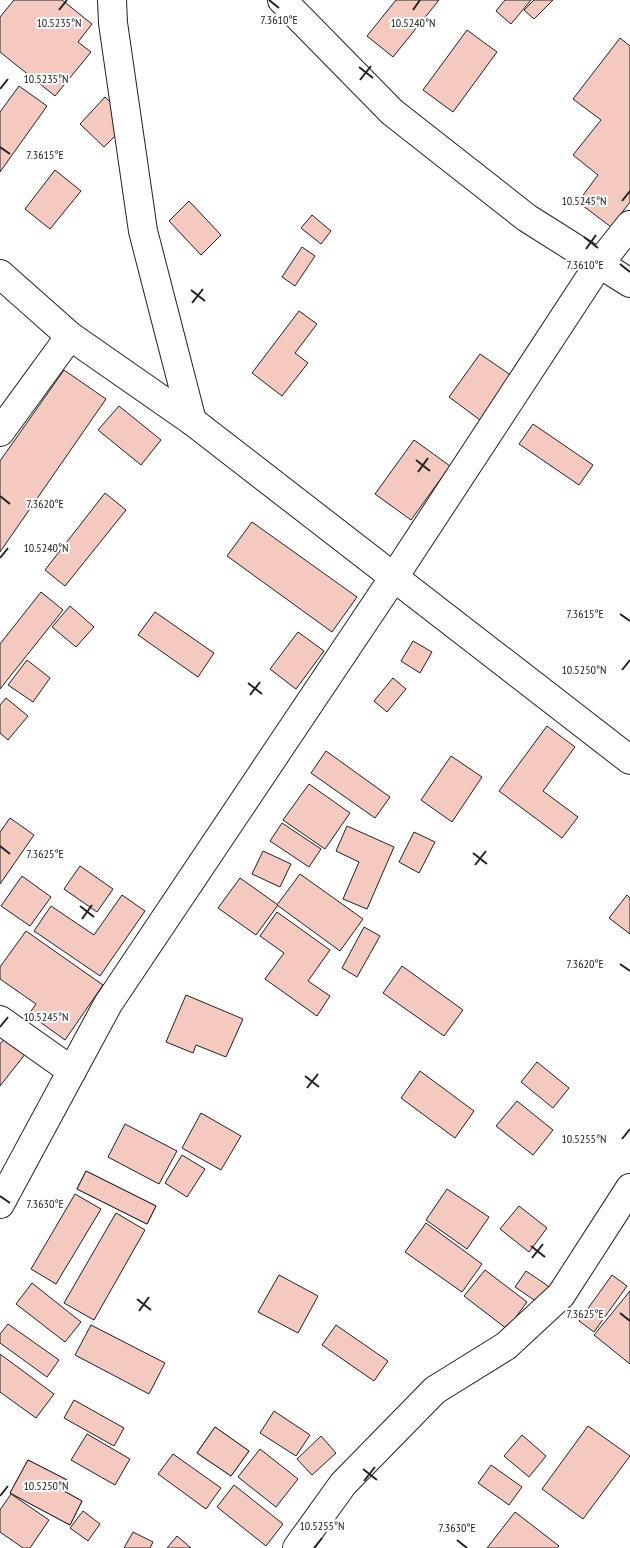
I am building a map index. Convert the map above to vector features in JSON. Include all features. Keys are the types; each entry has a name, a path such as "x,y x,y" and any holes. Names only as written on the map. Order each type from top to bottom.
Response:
{"street":[{"path":"112,0 143,231 192,421"},
{"path":"282,0 392,112 527,218 630,283"},
{"path":"0,1204 108,1004 394,577 599,264 630,225"},
{"path":"0,274 70,336 192,421 630,760"},
{"path":"0,432 70,336"},
{"path":"0,1020 72,1071"},
{"path":"297,1548 343,1484 435,1390 506,1346 561,1295 630,1188"}],"building":[{"path":"14,0 62,0 92,24 78,42 91,52 55,96 0,52 0,17"},
{"path":"396,0 439,0 393,57 367,36"},
{"path":"505,0 531,0 511,24 496,11"},
{"path":"534,0 553,0 534,19 524,10"},
{"path":"467,30 497,52 453,112 423,90"},
{"path":"620,38 630,46 630,202 611,227 578,202 598,175 573,155 601,120 573,99"},
{"path":"19,86 47,106 0,172 0,112"},
{"path":"105,97 130,121 104,147 80,124"},
{"path":"55,170 81,191 50,229 25,209"},
{"path":"189,201 221,235 201,255 169,221"},
{"path":"312,215 331,231 321,244 301,228"},
{"path":"302,247 315,256 295,286 282,277"},
{"path":"299,311 317,324 295,353 308,363 282,396 252,373"},
{"path":"480,354 515,378 484,423 449,397"},
{"path":"64,370 106,399 0,552 0,461"},
{"path":"119,406 161,440 141,465 98,430"},
{"path":"533,424 593,465 579,485 519,444"},
{"path":"414,440 450,466 411,520 375,494"},
{"path":"105,493 126,510 65,586 45,570"},
{"path":"252,522 357,597 332,632 227,556"},
{"path":"41,592 63,610 0,689 0,644"},
{"path":"70,606 94,627 76,647 52,627"},
{"path":"155,612 214,653 198,677 138,635"},
{"path":"298,632 324,651 296,689 270,669"},
{"path":"413,641 432,652 420,673 401,661"},
{"path":"27,660 50,678 33,702 8,685"},
{"path":"393,678 406,689 387,712 374,701"},
{"path":"6,698 28,716 8,740 0,733 0,705"},
{"path":"547,726 575,747 543,791 578,817 562,838 499,791"},
{"path":"326,751 390,797 375,818 311,773"},
{"path":"451,756 482,777 452,822 421,800"},
{"path":"309,784 350,813 325,849 283,820"},
{"path":"10,818 34,835 0,884 0,832"},
{"path":"282,823 321,849 309,867 270,841"},
{"path":"347,826 394,847 367,909 343,899 359,862 336,851"},
{"path":"414,832 435,842 419,873 399,862"},
{"path":"263,851 291,864 280,887 252,874"},
{"path":"80,866 113,889 97,912 64,889"},
{"path":"300,874 363,919 340,951 277,905"},
{"path":"22,876 51,897 30,926 1,906"},
{"path":"240,878 278,905 256,935 218,908"},
{"path":"122,895 145,911 100,976 34,931 51,906 94,935"},
{"path":"627,895 630,898 630,934 609,918"},
{"path":"277,912 330,950 308,981 330,996 317,1016 265,979 284,953 260,936"},
{"path":"364,927 380,936 357,977 342,968"},
{"path":"26,931 103,985 65,1040 29,1014 36,1004 0,979 0,967"},
{"path":"402,966 463,1010 444,1036 383,993"},
{"path":"186,995 243,1019 226,1057 196,1045 193,1053 166,1042"},
{"path":"6,1037 26,1053 0,1086 0,1044"},
{"path":"537,1062 569,1088 553,1108 521,1082"},
{"path":"420,1071 474,1111 455,1138 401,1098"},
{"path":"517,1101 553,1130 533,1155 496,1126"},
{"path":"201,1113 241,1136 221,1170 182,1148"},
{"path":"125,1124 177,1151 159,1184 108,1157"},
{"path":"182,1155 205,1169 187,1197 165,1183"},
{"path":"86,1171 156,1206 147,1224 77,1189"},
{"path":"86,1171 156,1206 147,1224 77,1189"},
{"path":"447,1189 489,1217 467,1249 426,1220"},
{"path":"75,1194 101,1209 56,1284 31,1269"},
{"path":"519,1206 547,1228 529,1252 500,1229"},
{"path":"116,1213 145,1230 94,1320 64,1303"},
{"path":"426,1223 482,1264 462,1292 405,1252"},
{"path":"485,1270 527,1302 507,1329 464,1296"},
{"path":"526,1271 554,1290 543,1306 515,1287"},
{"path":"279,1275 318,1296 298,1333 258,1312"},
{"path":"612,1275 627,1286 594,1332 579,1321"},
{"path":"32,1283 81,1322 65,1342 16,1304"},
{"path":"630,1291 630,1364 594,1335"},
{"path":"8,1324 59,1360 47,1377 0,1343 0,1334"},
{"path":"91,1325 165,1363 149,1394 75,1355"},
{"path":"336,1325 388,1361 374,1381 322,1345"},
{"path":"0,1354 54,1394 36,1418 0,1392"},
{"path":"74,1400 124,1428 114,1446 64,1418"},
{"path":"274,1411 310,1435 296,1456 260,1433"},
{"path":"588,1426 630,1456 583,1519 542,1489"},
{"path":"215,1427 249,1451 231,1476 197,1453"},
{"path":"215,1427 249,1451 231,1476 197,1453"},
{"path":"87,1434 130,1459 115,1485 71,1460"},
{"path":"522,1435 546,1456 529,1477 504,1456"},
{"path":"321,1436 336,1453 312,1475 297,1459"},
{"path":"260,1449 298,1479 276,1507 238,1477"},
{"path":"173,1454 221,1488 206,1509 158,1474"},
{"path":"28,1460 67,1480 62,1490 82,1501 70,1525 10,1493"},
{"path":"28,1460 67,1480 62,1490 82,1501 70,1525 10,1493"},
{"path":"491,1465 522,1487 509,1505 478,1483"},
{"path":"234,1485 283,1524 266,1546 217,1507"},
{"path":"11,1494 49,1520 30,1548 23,1548 0,1532 0,1510"},
{"path":"83,1511 100,1524 88,1541 70,1528"},
{"path":"515,1512 559,1546 557,1548 487,1548"},
{"path":"133,1532 153,1542 150,1548 124,1548"},
{"path":"177,1536 191,1548 167,1548"}]}
